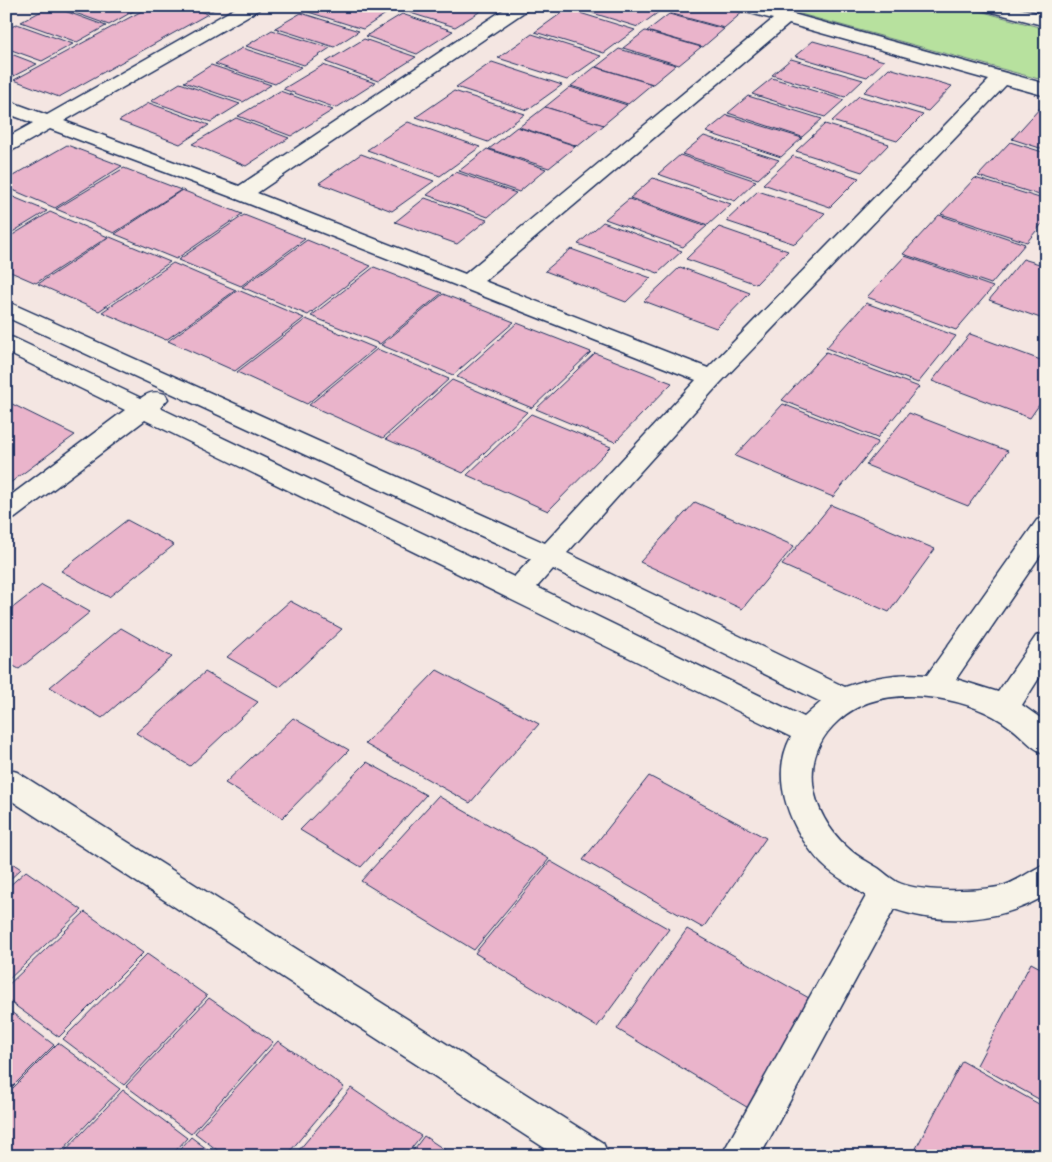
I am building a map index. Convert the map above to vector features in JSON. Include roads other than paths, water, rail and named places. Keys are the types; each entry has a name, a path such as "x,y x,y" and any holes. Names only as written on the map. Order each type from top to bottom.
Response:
{"street":[{"path":"6,146 252,6"},
{"path":"241,194 520,6"},
{"path":"744,6 1046,90"},
{"path":"990,6 1046,21"},
{"path":"468,283 785,18"},
{"path":"518,590 712,378 1002,78"},
{"path":"6,106 241,194 712,378"},
{"path":"6,308 549,556 844,700"},
{"path":"6,343 808,732"},
{"path":"6,512 176,385"},
{"path":"936,685 1046,526"},
{"path":"1004,708 1046,643"},
{"path":"1046,742 1037,732 1004,708 971,693 936,685 902,684 879,687 844,700 823,714 808,732 797,761 798,793 810,825 834,856 886,892 915,900 965,906 1012,898 1046,878"},
{"path":"6,781 590,1156"},
{"path":"740,1156 886,892"}]}
